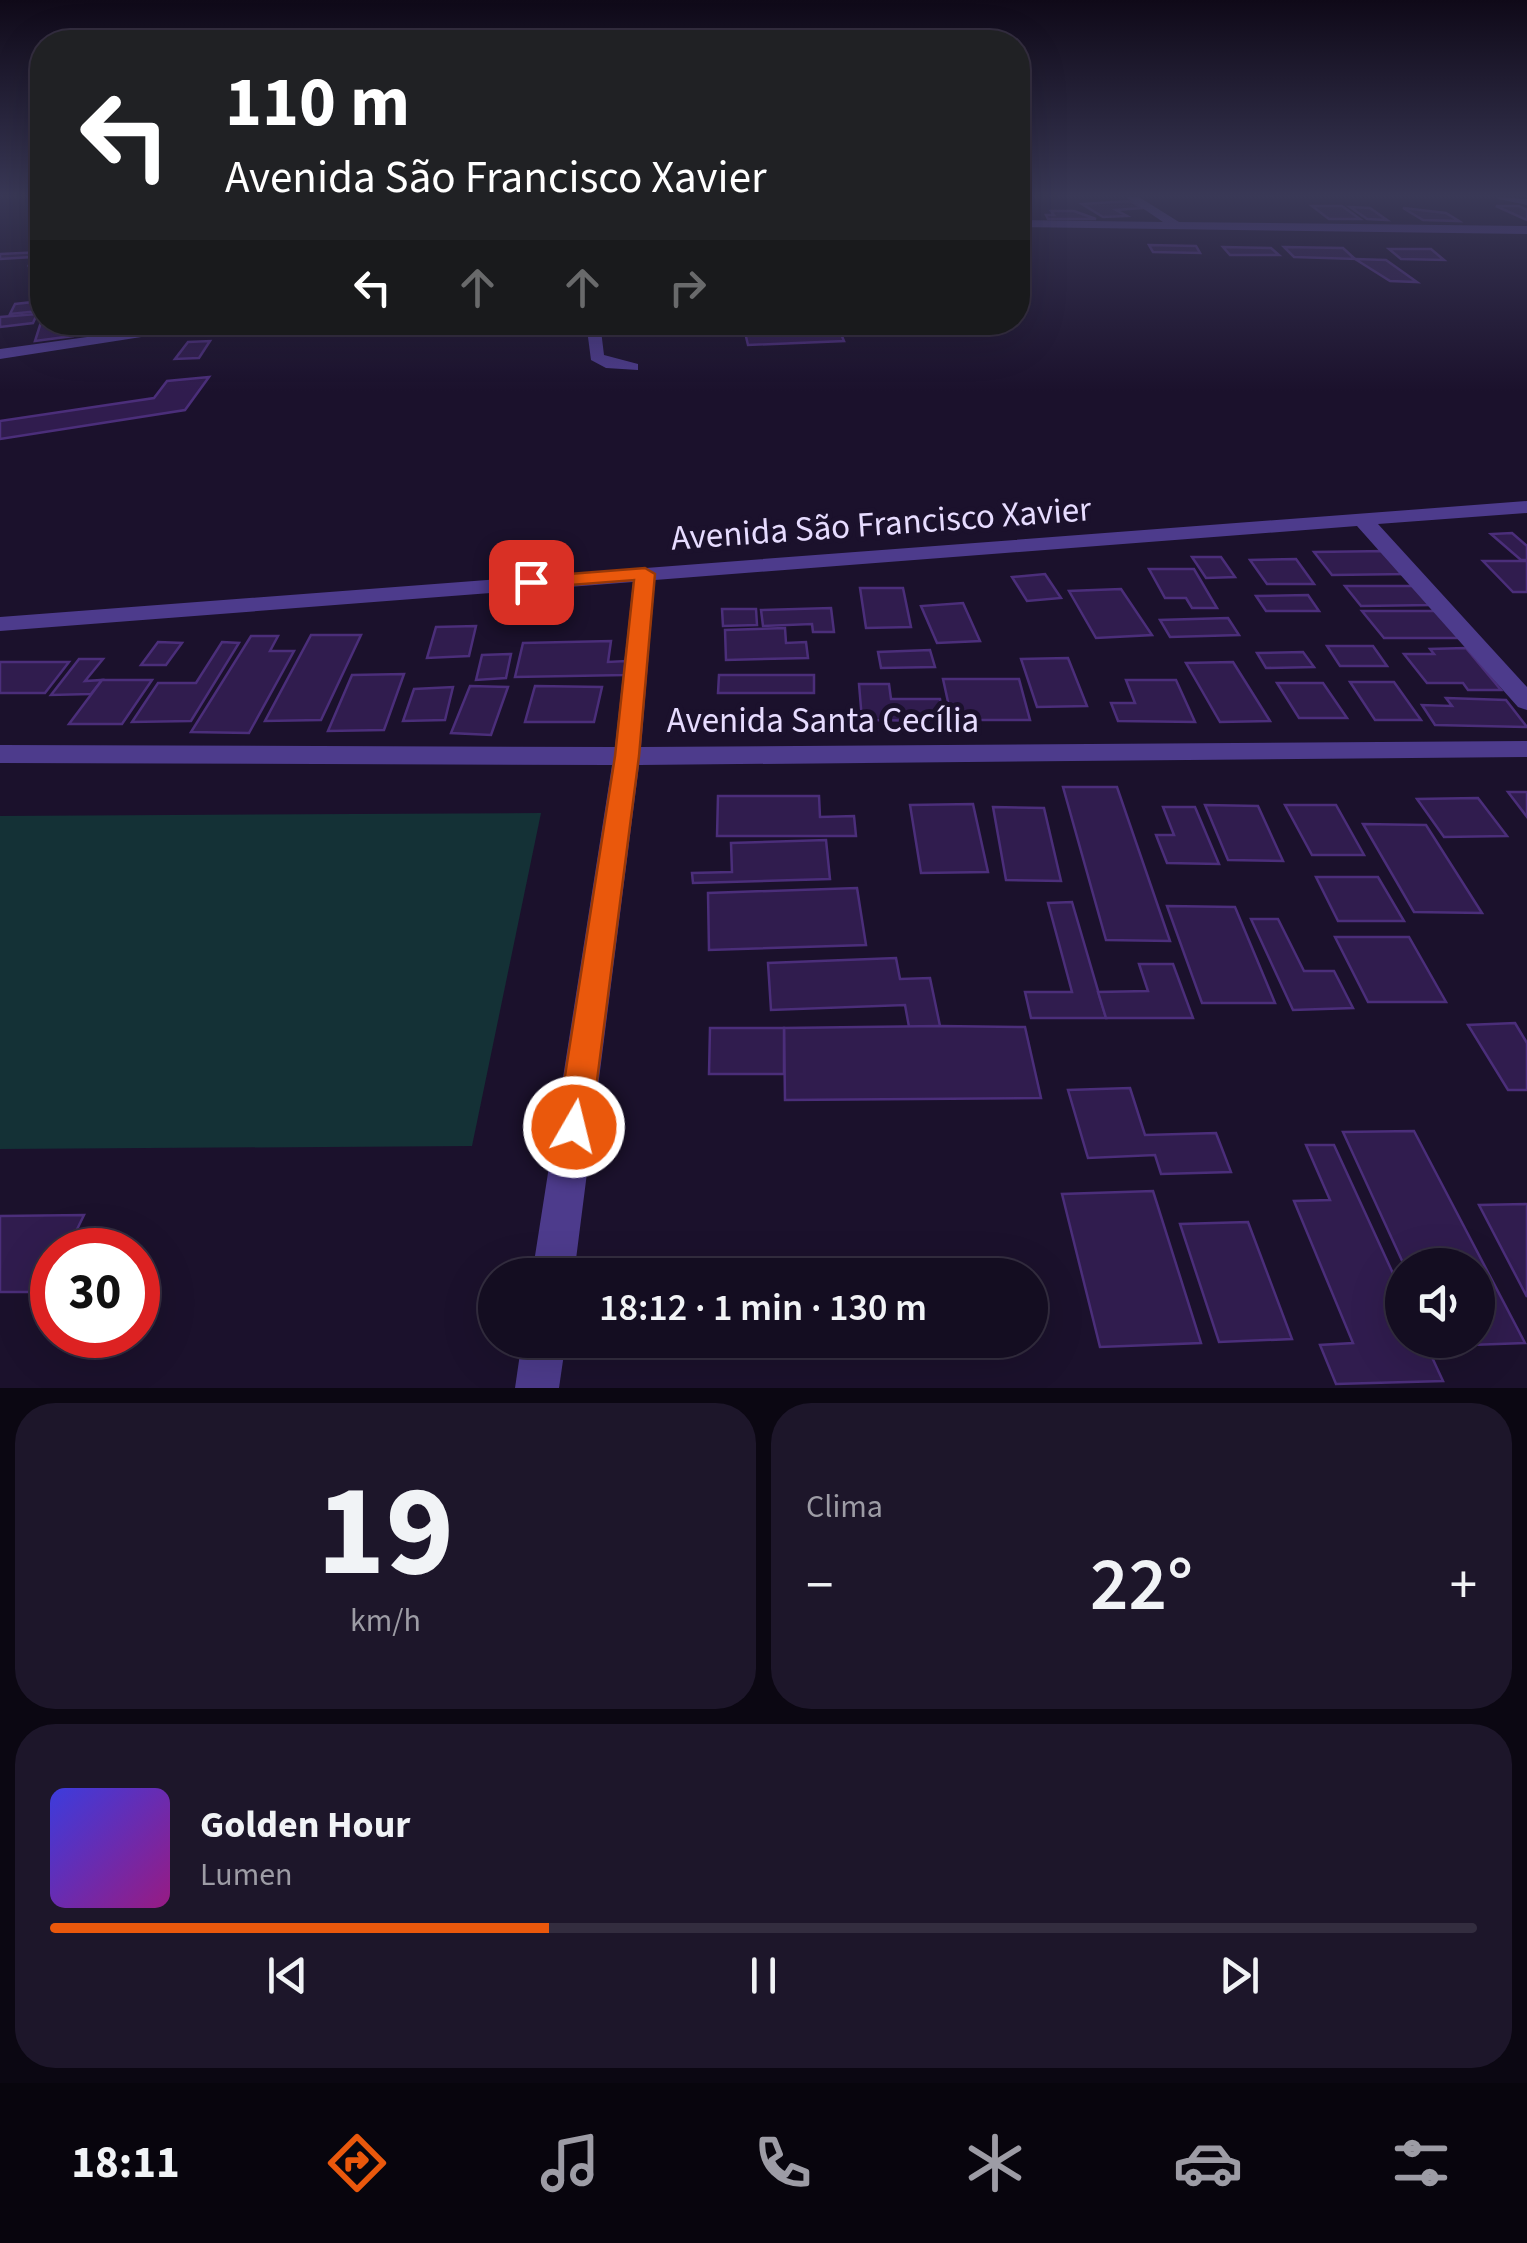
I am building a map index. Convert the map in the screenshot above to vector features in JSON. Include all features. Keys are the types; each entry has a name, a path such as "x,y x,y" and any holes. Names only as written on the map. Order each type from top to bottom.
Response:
{"street":[{"path":"0,354 137,335"},
{"path":"595,335 596,356 606,363 632,367"},
{"name":"Avenida São Francisco Xavier","path":"0,624 1527,507"},
{"path":"1362,518 1527,702"},
{"path":"555,1258 627,756 645,574"},
{"name":"Avenida Santa Cecília","path":"0,754 627,756 1527,750"},
{"path":"537,1388 541,1358"}],"green space":[{"path":"541,813 472,1146 0,1149 0,816"}],"building":[{"path":"1359,262 1388,262 1417,282 1390,281"},
{"path":"30,302 30,312 10,314 15,304"},
{"path":"30,315 30,323 0,327 0,317"},
{"path":"37,335 73,335 73,336 35,341"},
{"path":"746,335 841,335 844,341 748,345"},
{"path":"210,341 199,358 175,359 188,342"},
{"path":"209,377 185,410 0,439 0,421 154,398 167,381"},
{"path":"1512,533 1527,546 1527,560 1521,560 1491,534"},
{"path":"1387,551 1407,574 1332,575 1314,552"},
{"path":"1192,557 1221,557 1235,577 1206,578"},
{"path":"1296,559 1314,584 1267,584 1250,560"},
{"path":"1483,561 1527,561 1527,592 1513,592"},
{"path":"1149,569 1194,569 1217,608 1192,608 1186,598 1165,598"},
{"path":"1045,574 1061,598 1027,601 1012,577"},
{"path":"1345,586 1414,586 1431,605 1361,606"},
{"path":"860,588 903,588 911,627 866,628"},
{"path":"1121,589 1152,635 1096,638 1069,591"},
{"path":"1308,595 1319,611 1266,611 1256,596"},
{"path":"963,603 980,641 937,643 921,606"},
{"path":"831,608 834,632 813,632 812,624 763,626 761,610"},
{"path":"722,609 756,609 757,625 723,626"},
{"path":"1362,611 1437,611 1460,638 1384,638"},
{"path":"1228,618 1239,635 1170,637 1160,620"},
{"path":"476,626 469,656 427,658 436,627"},
{"path":"785,628 786,643 806,642 808,658 726,660 725,630"},
{"path":"311,635 361,635 321,720 265,721"},
{"path":"251,636 278,636 270,651 294,651 249,733 191,732"},
{"path":"611,641 608,662 626,661 625,675 515,677 523,643"},
{"path":"158,642 182,643 166,665 141,665"},
{"path":"222,642 239,643 191,721 132,722 158,683 196,683"},
{"path":"1327,646 1373,646 1387,666 1340,666"},
{"path":"1466,648 1501,690 1468,690 1463,683 1427,683 1404,654 1434,654 1430,649"},
{"path":"930,650 935,667 881,668 878,652"},
{"path":"1303,652 1314,667 1266,668 1257,653"},
{"path":"511,654 506,678 476,680 482,655"},
{"path":"1068,658 1087,706 1037,707 1021,659"},
{"path":"79,659 103,659 85,681 102,680 91,694 51,695"},
{"path":"0,662 69,662 45,693 0,693"},
{"path":"1233,662 1270,721 1220,722 1186,663"},
{"path":"404,674 384,730 328,731 352,675"},
{"path":"719,675 814,675 814,693 718,693"},
{"path":"943,679 1019,679 1030,720 952,720"},
{"path":"102,680 152,680 122,724 69,724"},
{"path":"1126,680 1176,680 1195,722 1118,721 1111,703 1135,703"},
{"path":"1350,682 1394,682 1421,720 1375,720"},
{"path":"1277,683 1323,683 1347,718 1299,718"},
{"path":"859,684 889,684 891,699 940,699 944,721 862,720"},
{"path":"470,686 508,687 491,735 451,733"},
{"path":"535,686 602,687 594,722 525,722"},
{"path":"453,687 445,720 403,721 414,689"},
{"path":"1446,698 1506,700 1527,727 1435,725 1422,705 1452,706"},
{"path":"1063,787 1117,787 1170,941 1106,940"},
{"path":"1508,792 1527,792 1527,817"},
{"path":"718,796 819,796 820,817 854,816 856,836 717,836"},
{"path":"1478,798 1507,836 1444,837 1417,799"},
{"path":"973,804 988,872 921,873 910,805"},
{"path":"1205,805 1258,806 1283,861 1228,860"},
{"path":"1285,805 1336,805 1364,855 1312,855"},
{"path":"993,807 1044,808 1061,881 1006,880"},
{"path":"1163,807 1195,807 1219,864 1167,863 1156,835 1174,835"},
{"path":"1363,824 1426,825 1482,913 1414,912"},
{"path":"826,840 830,879 693,883 692,873 732,872 731,843"},
{"path":"1316,877 1378,877 1404,921 1338,921"},
{"path":"857,888 866,945 709,950 708,893"},
{"path":"1072,902 1106,1018 1031,1018 1025,992 1072,992 1048,903"},
{"path":"1167,906 1235,907 1275,1003 1202,1003"},
{"path":"1251,919 1278,919 1304,971 1334,971 1353,1008 1293,1010"},
{"path":"1335,937 1409,937 1446,1002 1368,1002"},
{"path":"896,958 900,979 930,978 940,1026 909,1027 905,1005 771,1010 768,963"},
{"path":"1139,964 1173,964 1193,1018 1106,1018 1098,992 1148,991"},
{"path":"1515,1023 1527,1043 1527,1090 1508,1090 1468,1025"},
{"path":"1025,1027 1041,1098 785,1100 784,1028"},
{"path":"710,1028 784,1028 784,1074 709,1074"},
{"path":"1130,1088 1145,1135 1216,1133 1231,1172 1161,1174 1155,1155 1088,1158 1068,1090"},
{"path":"1414,1131 1475,1248 1396,1248 1343,1132"},
{"path":"1306,1145 1334,1145 1385,1256 1385,1358 1432,1358 1443,1381 1336,1384 1320,1345 1353,1343 1294,1201 1330,1200"},
{"path":"1153,1191 1201,1343 1100,1347 1062,1194"},
{"path":"1527,1204 1527,1297 1479,1205"},
{"path":"84,1215 78,1228 30,1228 30,1292 0,1292 0,1216"},
{"path":"1248,1222 1292,1339 1219,1342 1180,1224"},
{"path":"1495,1286 1525,1343 1495,1344"}],"route":[{"path":"531,582 645,574 627,756 574,1127"}]}
